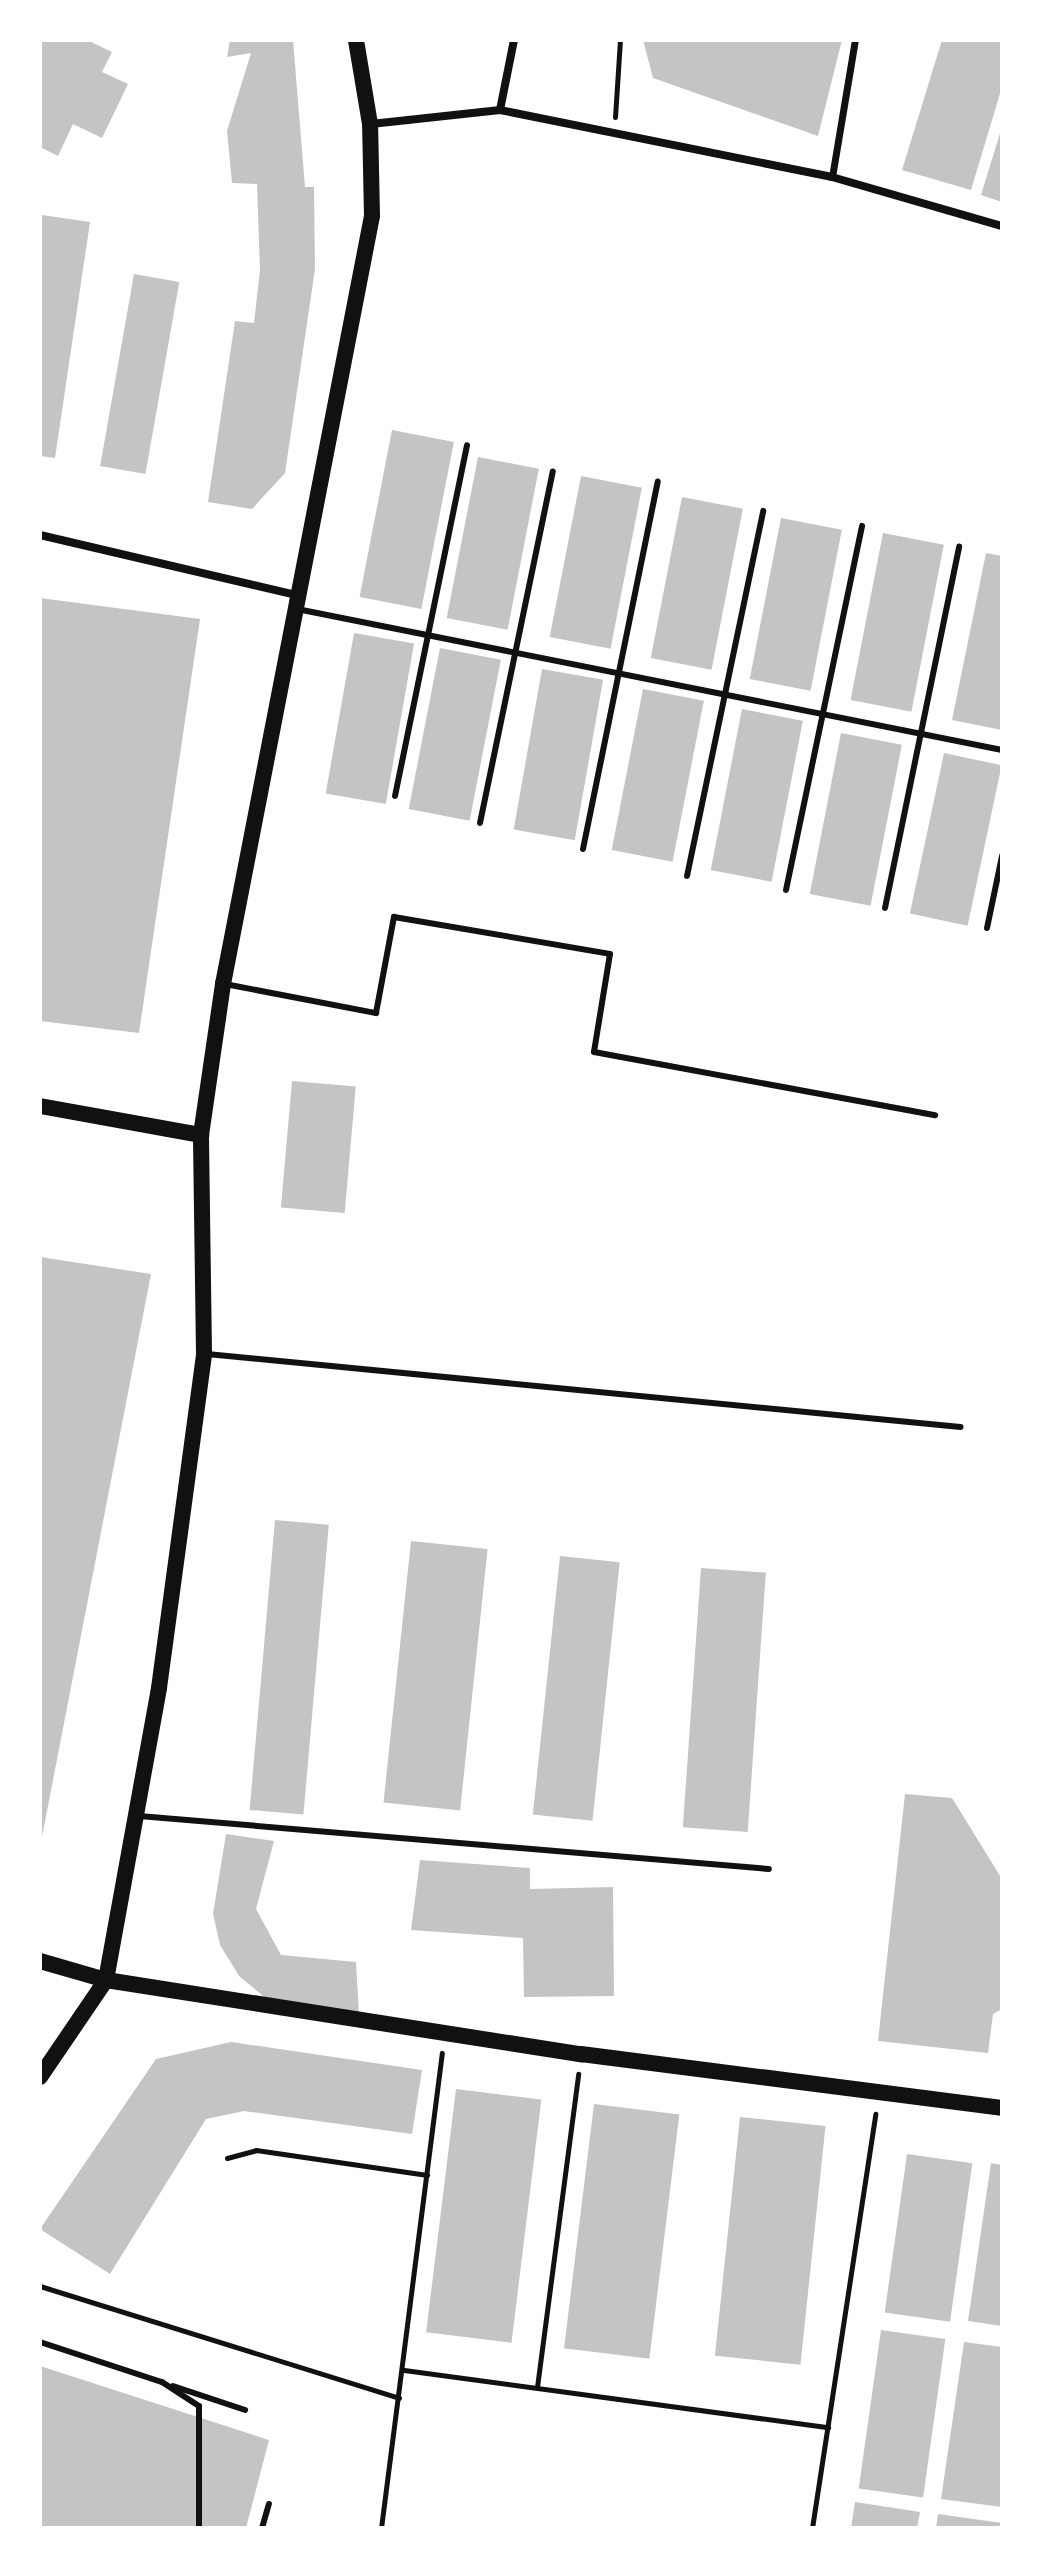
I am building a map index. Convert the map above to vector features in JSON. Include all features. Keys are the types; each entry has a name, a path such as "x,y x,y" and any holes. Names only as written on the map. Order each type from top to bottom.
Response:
{"main road":[{"path":"40,2077 106,1980 135,1816 204,1354 201,1135 223,984 372,216 370,124 356,40"},
{"path":"40,1106 201,1135"},
{"path":"40,1961 106,1980 581,2054 1002,2108"}],"street":[{"path":"500,110 514,40"},
{"path":"832,177 855,40"},
{"path":"370,124 500,110 832,177 1002,226"},
{"path":"40,535 298,602"}],"lane":[{"path":"395,796 467,445"},
{"path":"480,823 553,471"},
{"path":"583,849 658,482"},
{"path":"687,876 763,511"},
{"path":"786,890 862,526"},
{"path":"885,908 959,546"},
{"path":"298,602 429,636 1002,750"},
{"path":"987,928 1002,856"},
{"path":"223,984 376,1013 394,917 610,954 594,1052 935,1115"},
{"path":"204,1354 960,1427"},
{"path":"135,1816 199,1815 769,1869"},
{"path":"40,2342 245,2410"},
{"path":"162,2382 199,2406 199,2528"},
{"path":"262,2528 269,2504"}],"path":[{"path":"614,134 620,40"},
{"path":"381,2528 404,2370 445,2032"},
{"path":"537,2387 581,2054"},
{"path":"812,2528 878,2092"},
{"path":"227,2158 256,2150 427,2175"},
{"path":"40,2286 399,2398"},
{"path":"404,2370 828,2427"}],"building":[{"path":"40,40 87,40 112,52 102,72 128,84 102,138 73,124 58,156 40,147"},
{"path":"230,40 293,40 305,187 314,187 315,269 285,473 252,509 208,502 235,321 254,323 260,270 257,184 232,183 227,131 251,53 227,57"},
{"path":"643,40 842,40 818,136 653,78"},
{"path":"942,40 1002,40 1002,87 971,190 902,170"},
{"path":"1002,130 1002,202 981,195"},
{"path":"42,215 90,222 55,458 40,456"},
{"path":"134,274 179,282 145,474 100,466"},
{"path":"392,430 454,442 421,609 360,597"},
{"path":"478,457 539,469 508,630 447,618"},
{"path":"581,476 642,488 611,649 550,637"},
{"path":"682,497 743,509 712,670 651,658"},
{"path":"781,518 842,530 811,691 750,679"},
{"path":"883,533 944,545 911,712 851,700"},
{"path":"986,553 1002,556 1002,730 952,720"},
{"path":"40,598 200,619 139,1033 40,1021"},
{"path":"354,633 414,644 386,804 326,794"},
{"path":"440,648 501,660 470,821 409,809"},
{"path":"542,669 603,680 575,840 514,830"},
{"path":"643,689 704,701 673,862 612,850"},
{"path":"742,709 803,721 772,882 711,870"},
{"path":"841,733 902,745 871,906 810,894"},
{"path":"944,753 1002,765 968,926 910,913"},
{"path":"292,1081 356,1087 345,1213 281,1208"},
{"path":"40,1257 151,1274 41,1842 40,1842"},
{"path":"275,1520 329,1525 303,1815 250,1810"},
{"path":"411,1541 488,1549 460,1811 384,1803"},
{"path":"560,1556 620,1562 592,1821 533,1815"},
{"path":"701,1568 766,1573 748,1832 683,1827"},
{"path":"905,1794 952,1798 1002,1879 1002,2009 993,2014 988,2053 878,2041"},
{"path":"226,1834 274,1841 256,1909 281,1955 356,1962 359,2015 274,2005 239,1976 220,1945 213,1914"},
{"path":"420,1860 530,1868 530,1889 613,1887 614,1996 524,1997 523,1938 411,1930"},
{"path":"231,2042 422,2070 412,2134 244,2111 206,2119 110,2274 40,2229 156,2059"},
{"path":"456,2089 541,2099 512,2343 426,2332"},
{"path":"594,2104 679,2114 649,2359 564,2348"},
{"path":"740,2117 826,2126 800,2365 715,2356"},
{"path":"907,2154 972,2163 950,2322 885,2312"},
{"path":"991,2163 1002,2165 1002,2326 968,2321"},
{"path":"881,2330 945,2339 923,2497 859,2488"},
{"path":"964,2342 1002,2347 1002,2507 941,2499"},
{"path":"40,2366 269,2440 246,2528 40,2528"},
{"path":"855,2502 920,2512 917,2528 851,2528"},
{"path":"938,2514 1002,2523 1002,2528 936,2528"}]}
